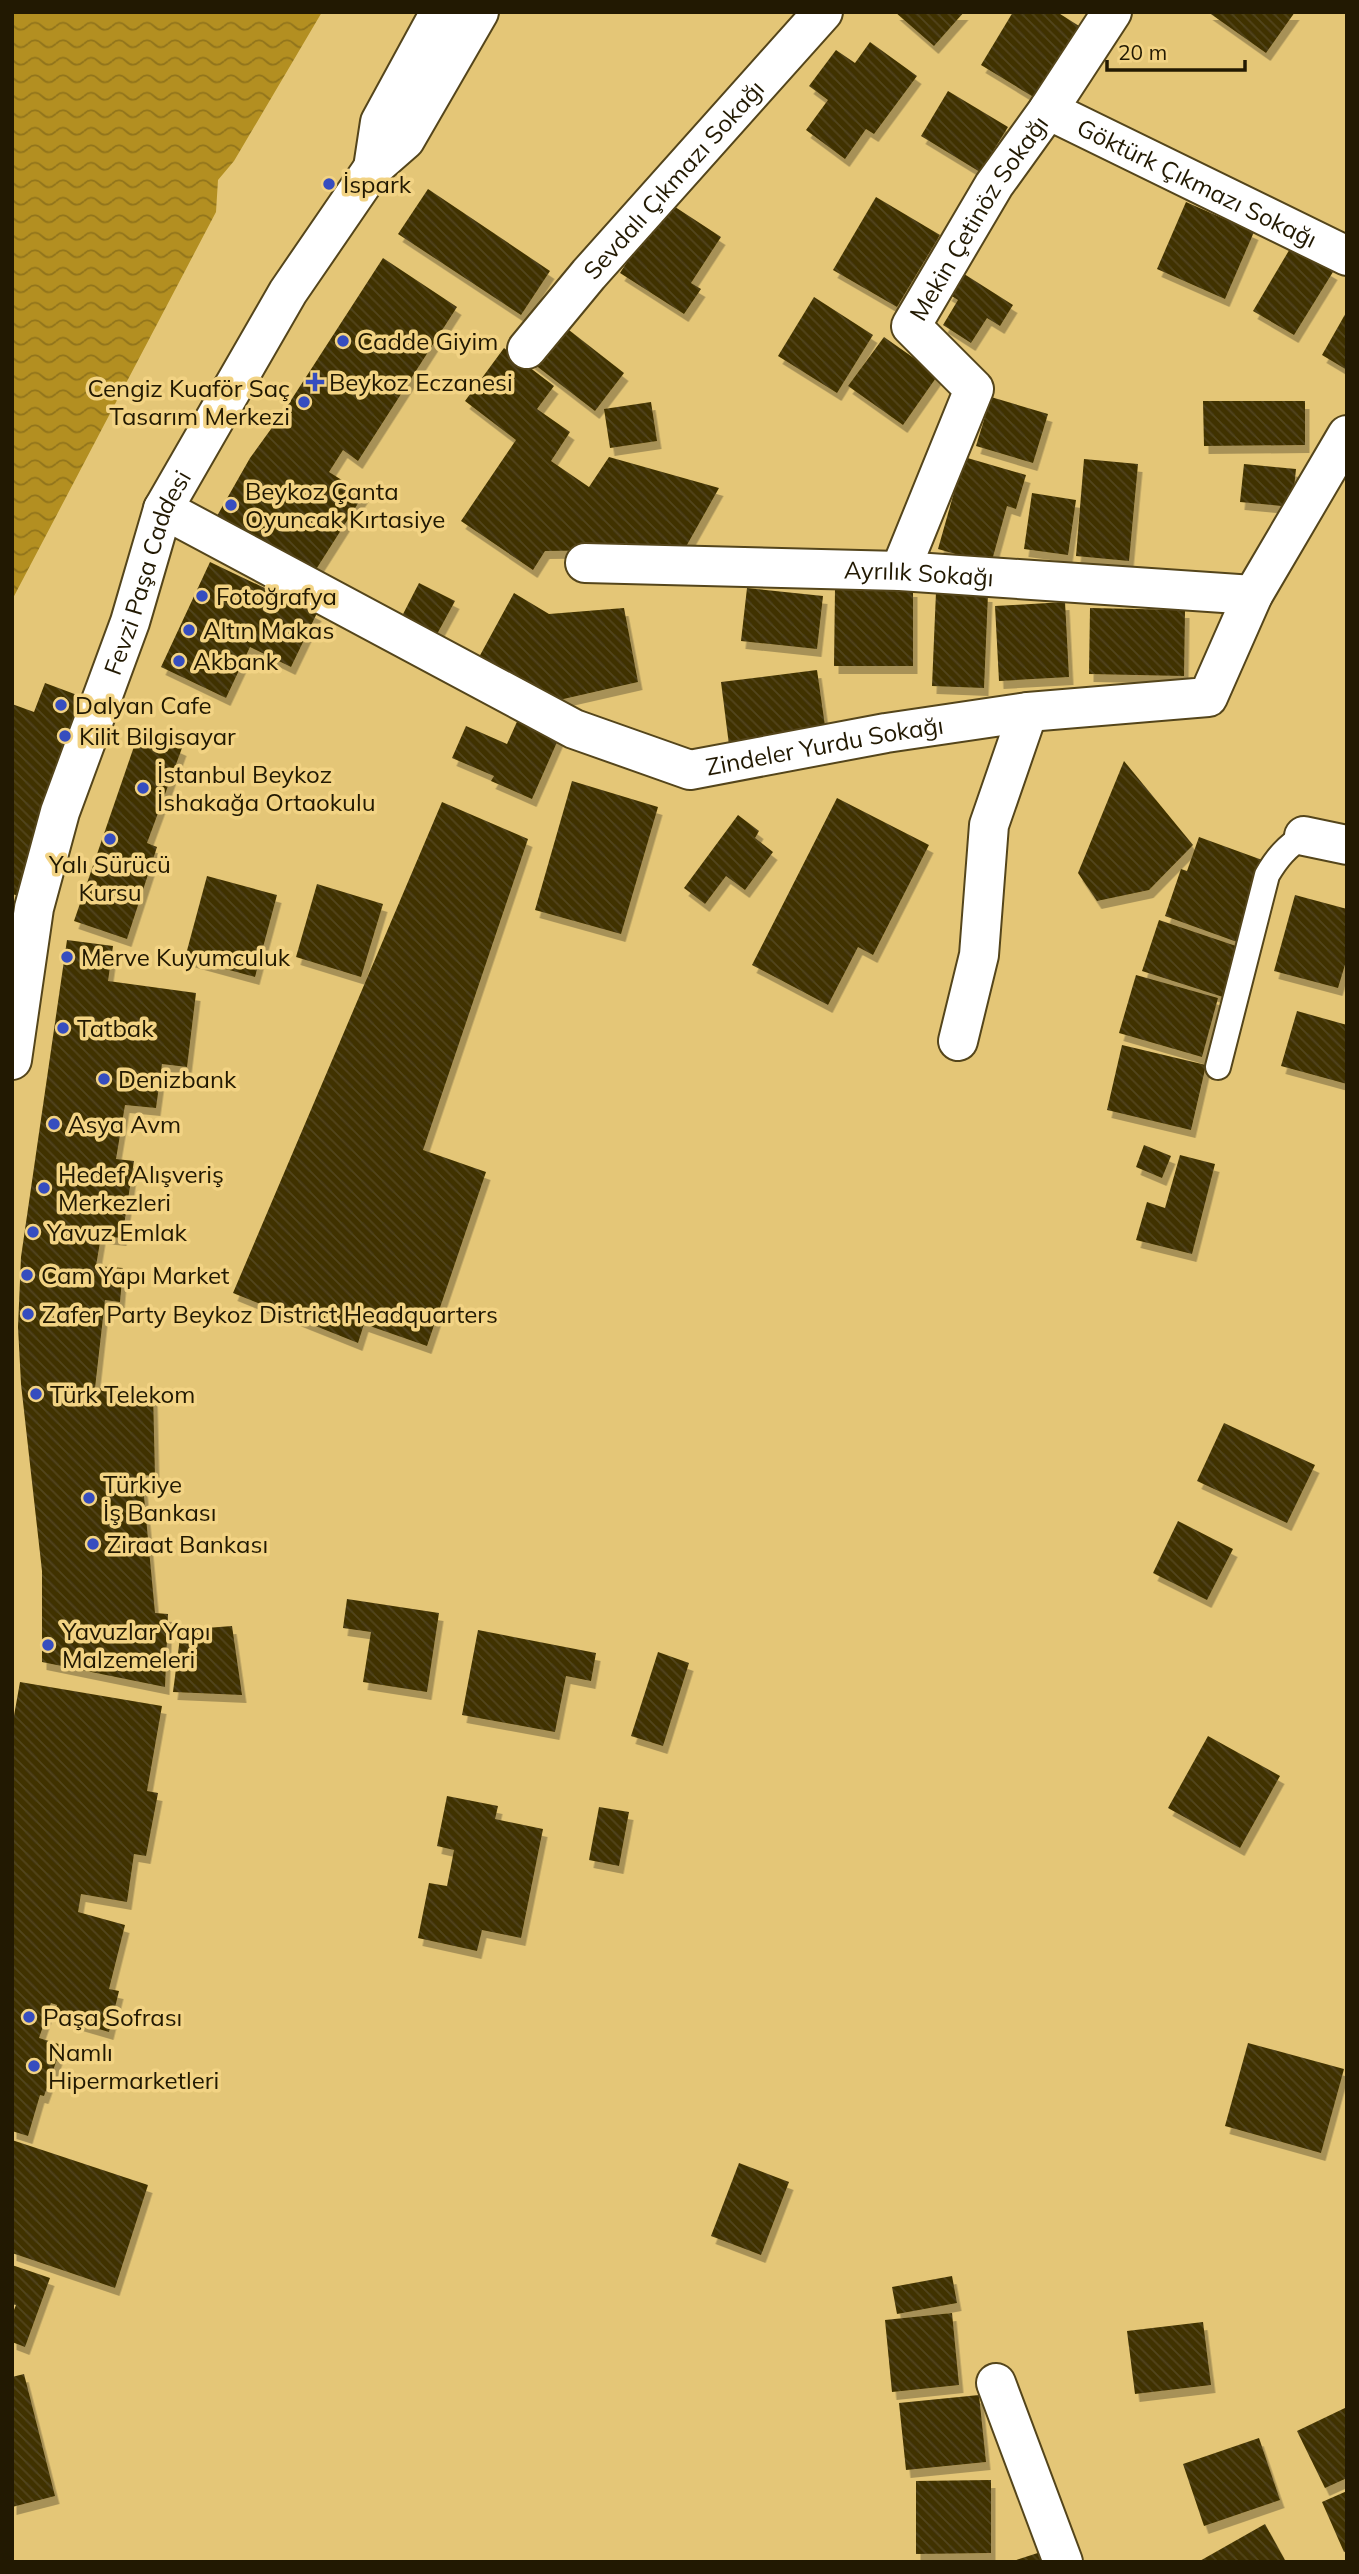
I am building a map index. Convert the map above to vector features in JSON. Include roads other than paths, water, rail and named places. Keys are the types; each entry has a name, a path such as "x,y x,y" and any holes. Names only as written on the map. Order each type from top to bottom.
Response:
{"street":[{"name":"Fevzi Paşa Caddesi","path":"373,168 380,122 440,12"},
{"name":"Fevzi Paşa Caddesi","path":"12,1059 34,908 60,812 130,622 163,509 288,292 373,168 405,140 479,12"},
{"name":"Sevdalı Çıkmazı Sokağı","path":"527,349 589,274 824,12"},
{"name":"Mekin Çetinöz Sokağı","path":"900,571 974,389 911,326 994,185 1048,110 1112,12"},
{"name":"Göktürk Çıkmazı Sokağı","path":"1048,110 1347,256"},
{"name":"Zindeler Yurdu Sokağı","path":"163,509 574,729 690,770 886,733 1028,712 1208,697 1253,594 1347,435"},
{"name":"Ayrılık Sokağı","path":"585,563 900,571 1253,594"},
{"path":"958,1041 979,955 989,825 1028,712"},
{"path":"1304,835 1347,845"},
{"path":"996,2383 1063,2562"}],"lane":[{"path":"1218,1067 1267,875 1278,856 1304,835"}],"water":[{"path":"12,12 322,12 234,161 218,180 216,212 12,600"}],"place":[{"name":"İspark","path":"329,184"},
{"name":"Cadde Giyim","path":"343,341"},
{"name":"Beykoz Eczanesi","path":"315,382"},
{"name":"Cengiz Kuaför Saç Tasarım Merkezi","path":"304,402"},
{"name":"Beykoz Çanta Oyuncak Kırtasiye","path":"231,505"},
{"name":"Fotoğrafya","path":"202,596"},
{"name":"Altın Makas","path":"189,630"},
{"name":"Akbank","path":"179,661"},
{"name":"Dalyan Cafe","path":"61,705"},
{"name":"Kilit Bilgisayar","path":"65,736"},
{"name":"İstanbul Beykoz İshakağa Ortaokulu","path":"143,788"},
{"name":"Yalı Sürücü Kursu","path":"110,839"},
{"name":"Merve Kuyumculuk","path":"67,957"},
{"name":"Tatbak","path":"63,1028"},
{"name":"Denizbank","path":"104,1079"},
{"name":"Asya Avm","path":"54,1124"},
{"name":"Hedef Alışveriş Merkezleri","path":"44,1188"},
{"name":"Yavuz Emlak","path":"33,1232"},
{"name":"Cam Yapı Market","path":"27,1275"},
{"name":"Zafer Party Beykoz District Headquarters","path":"28,1314"},
{"name":"Türk Telekom","path":"36,1394"},
{"name":"Türkiye İş Bankası","path":"89,1498"},
{"name":"Ziraat Bankası","path":"93,1544"},
{"name":"Yavuzlar Yapı Malzemeleri","path":"48,1645"},
{"name":"Paşa Sofrası","path":"29,2017"},
{"name":"Namlı Hipermarketleri","path":"34,2066"}]}
